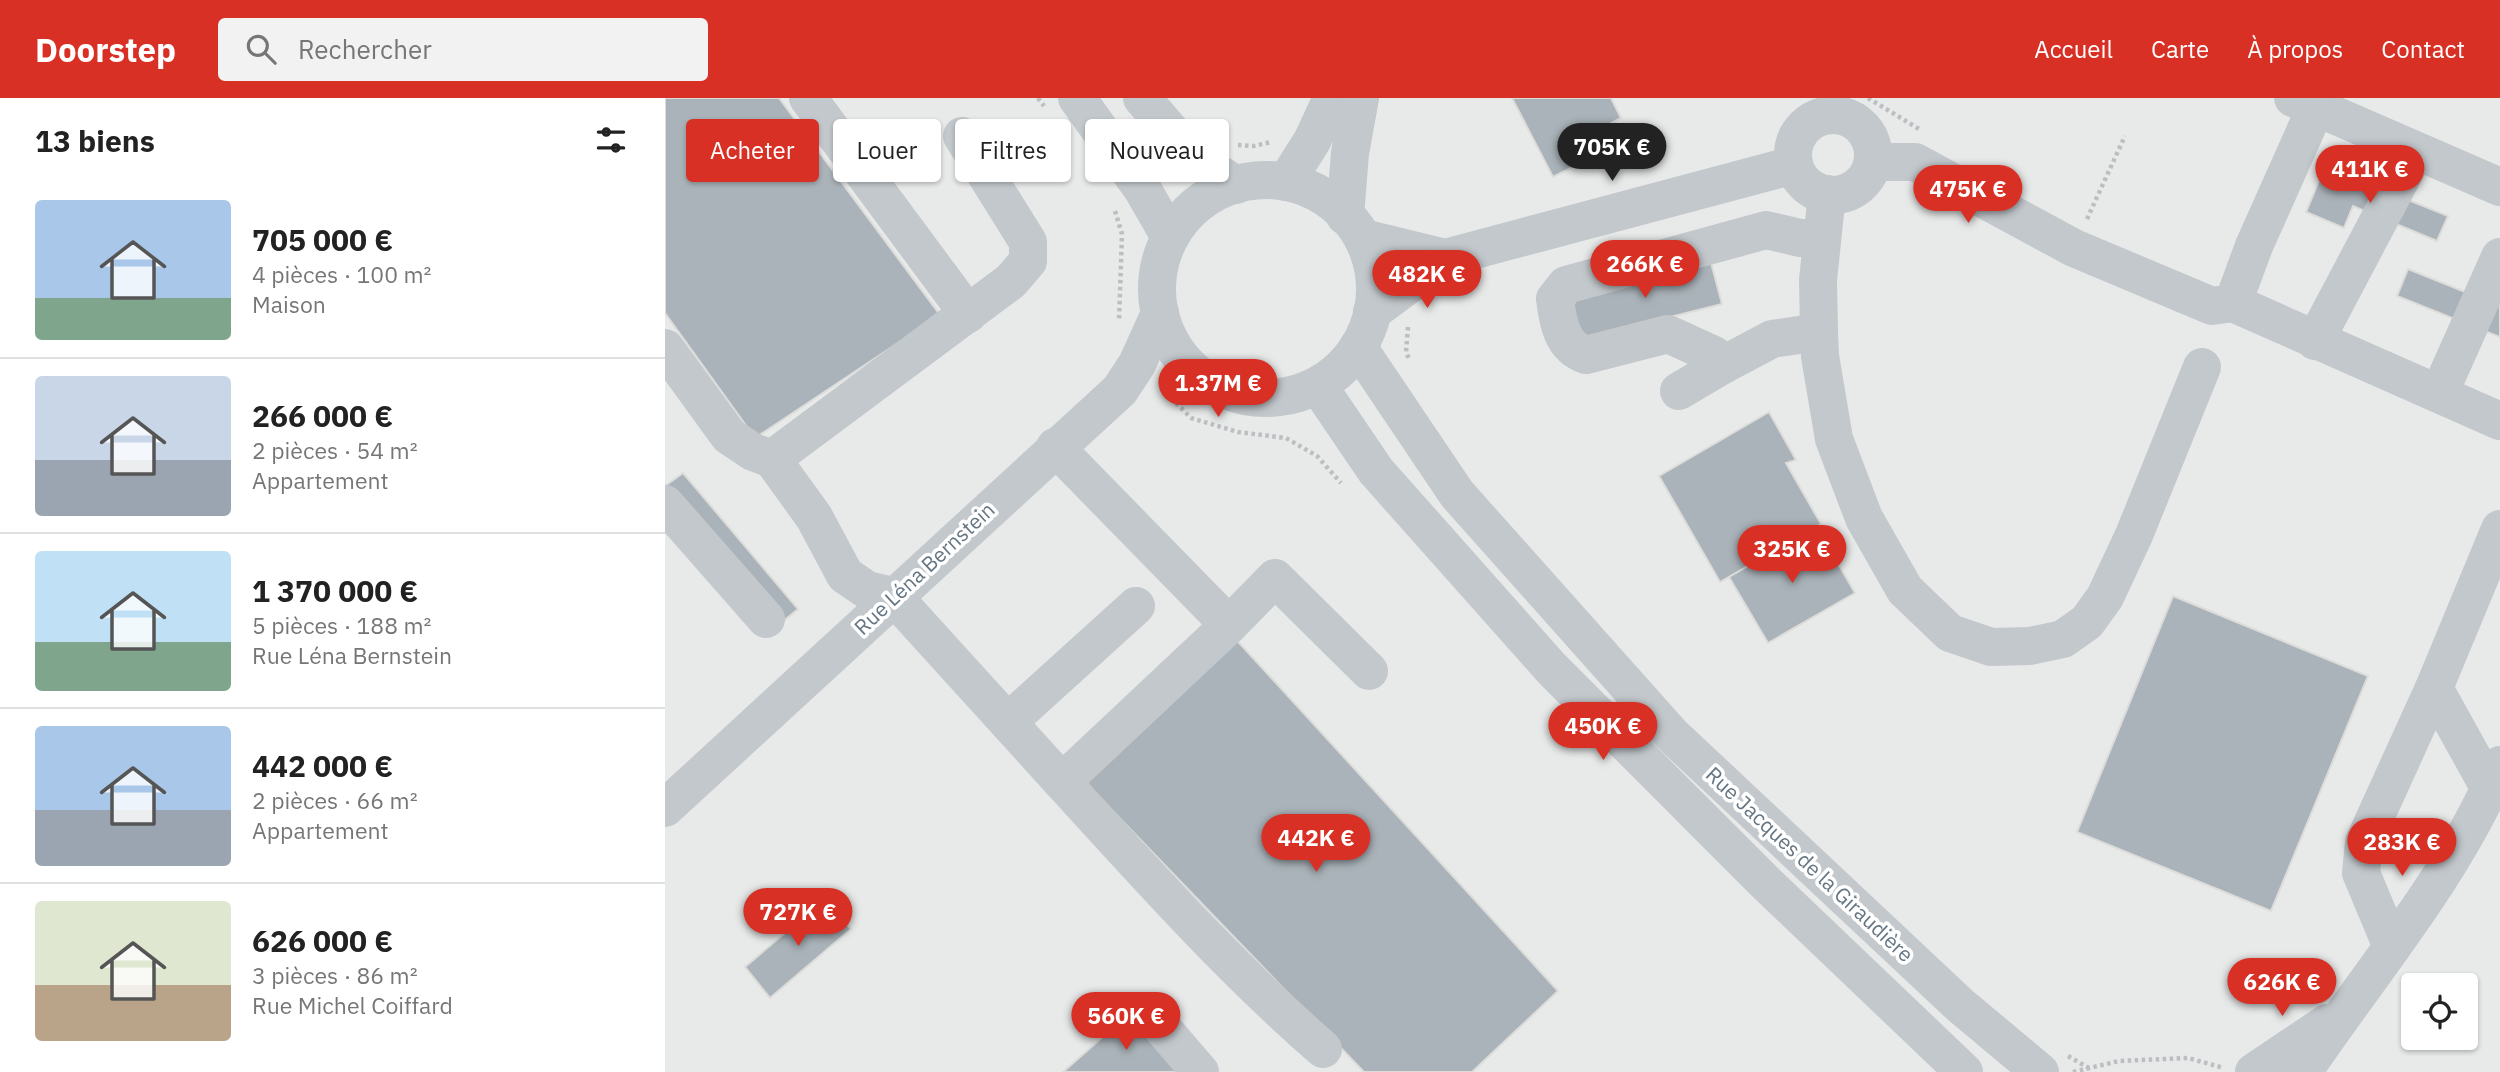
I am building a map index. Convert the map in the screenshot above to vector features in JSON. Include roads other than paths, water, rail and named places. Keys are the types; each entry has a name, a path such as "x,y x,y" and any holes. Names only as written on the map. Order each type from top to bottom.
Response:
{"street":[{"path":"809,98 968,314"},
{"path":"1142,98 1193,157 1236,185"},
{"path":"1286,182 1312,141 1332,98"},
{"path":"1354,227 1350,153 1360,98"},
{"path":"1062,103 1143,190 1170,237"},
{"path":"2233,303 2304,103 2500,187"},
{"path":"1842,109 1870,141 1873,162 1867,177 1856,187 1842,194 1827,194 1812,190 1801,179 1794,165 1793,149 1798,134 1809,122 1842,109"},
{"path":"2315,341 2415,152"},
{"path":"1873,162 1915,162 2074,248 2212,306 2233,303 2500,421"},
{"path":"1373,312 1445,258 1794,165"},
{"path":"1259,181 1286,182 1304,184 1338,207 1354,227 1375,282 1371,325 1349,362 1319,387 1273,399 1235,394 1194,372 1166,338 1157,297 1160,250 1184,218 1217,190 1259,181"},
{"path":"772,458 1011,281 1028,261 1028,242 991,182"},
{"path":"1827,194 1818,280 1819,332 1820,356 1834,439 1864,518 1905,590 1950,634 1991,648 2030,646 2063,639 2087,622 2105,597 2134,535 2203,367"},
{"path":"1354,227 1445,258"},
{"path":"1723,365 1714,355 1668,334 1586,355 1574,351 1566,342 1557,320 1555,299 1566,285 1766,230 1800,238 1822,238"},
{"path":"2439,394 2500,257"},
{"name":"Rue Léna Bernstein","path":"665,808 1120,390 1136,364 1160,313"},
{"path":"1679,390 1772,340 1819,332"},
{"name":"Rue Jacques de la Giraudière","path":"1358,347 1457,494 1671,734 1961,1006 2054,1063"},
{"path":"665,348 729,436 753,452 772,458 814,517 845,575 867,590 893,596 1155,884 1291,1021 1323,1049"},
{"name":"Rue Jacques de la Giraudière","path":"1319,387 1376,471 1552,669 1769,887 1964,1072"},
{"path":"1055,447 1229,625"},
{"path":"665,505 766,620"},
{"path":"2392,947 2361,873 2364,842 2434,688 2500,529"},
{"path":"1062,782 1229,625 1275,578 1369,671"},
{"path":"1008,722 1136,606"},
{"path":"2303,1072 2392,947 2484,838 2495,777 2434,688"},
{"path":"2240,1070 2343,1013"},
{"path":"1163,1029 1200,1072"}]}
